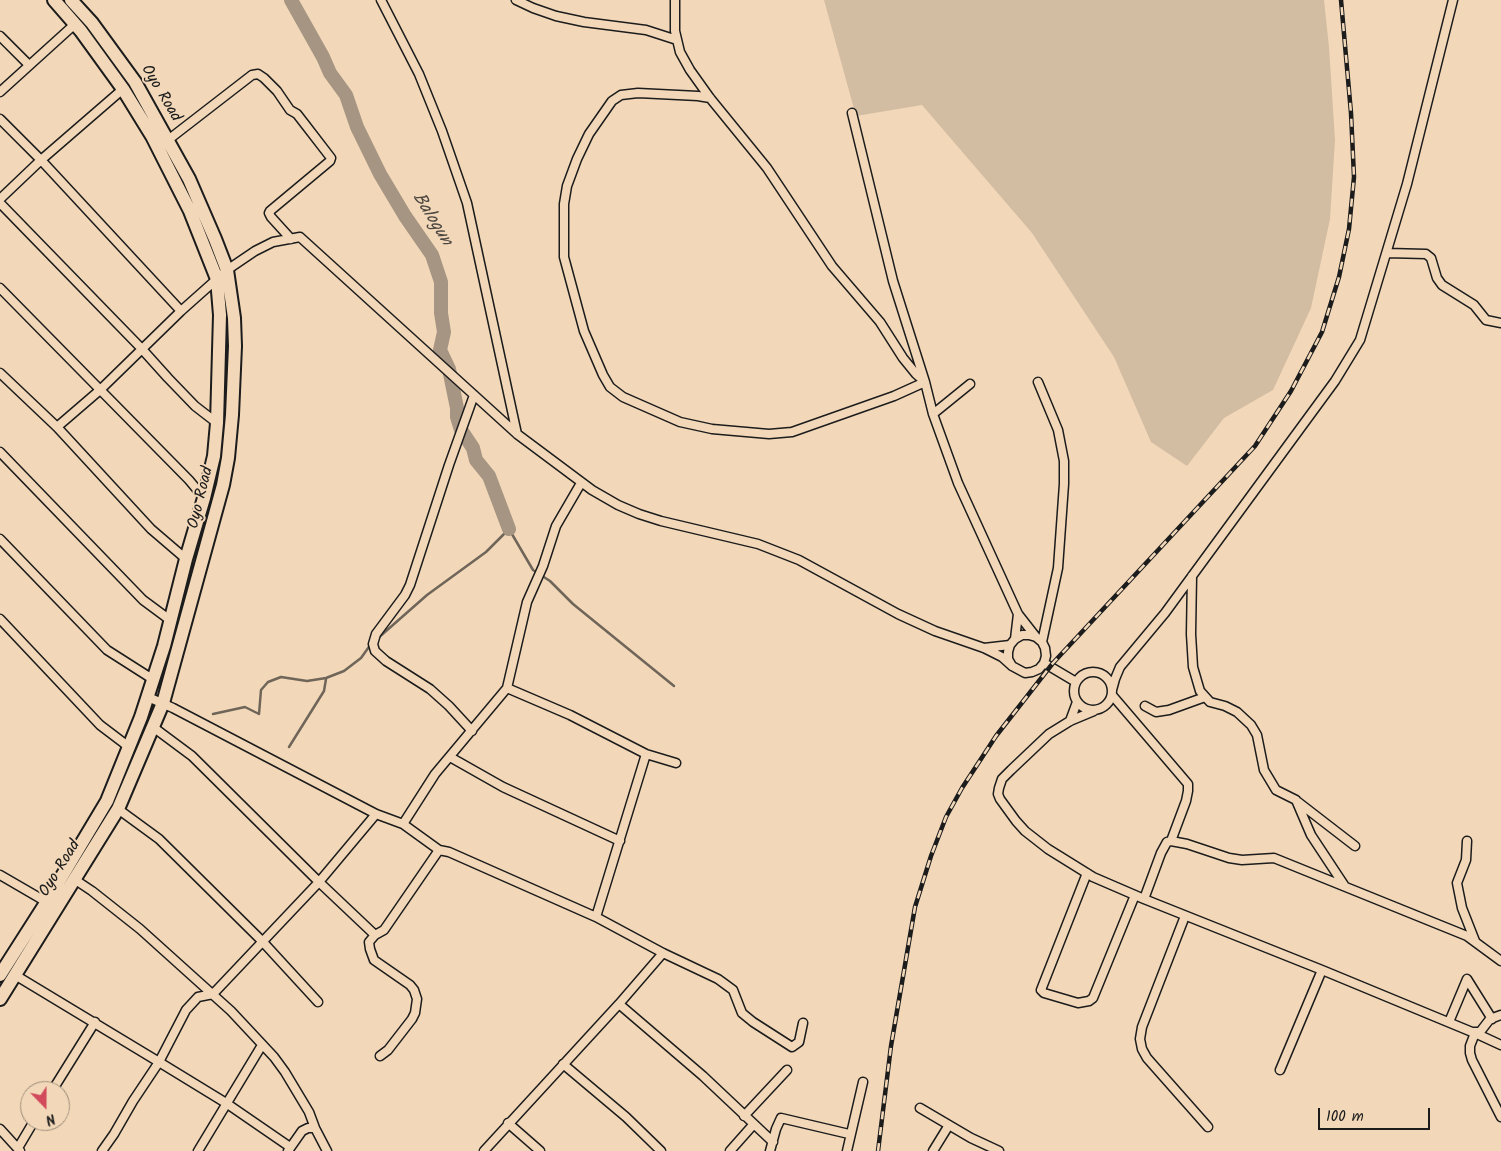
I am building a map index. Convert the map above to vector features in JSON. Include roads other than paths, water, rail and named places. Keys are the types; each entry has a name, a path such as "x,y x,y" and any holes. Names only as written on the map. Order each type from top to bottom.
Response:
{"main road":[{"name":"Oyo Road","path":"0,999 15,975 106,802 148,697 204,498 214,456 217,423 220,315 216,279 190,210 152,136 123,89 75,24 54,0"},
{"name":"Oyo Road","path":"0,975 51,905 74,879 118,809 163,703 223,485 228,458 234,318 227,270 201,204 136,82 92,23 71,0"}],"street":[{"path":"381,0 419,74 442,131 467,203 517,434"},
{"path":"516,0 556,16 584,22 646,30 677,40"},
{"path":"675,0 675,31 680,52 690,70 710,98 768,168 832,266 880,322 903,358 925,382"},
{"path":"1453,0 1407,184 1366,325 1354,353 1330,389 1192,576 1120,667 1107,704 1103,708 1070,721 1049,734 1002,779 998,794 1025,831 1068,863 1087,873 1185,916 1501,1044"},
{"path":"0,92 75,24"},
{"path":"0,36 29,65"},
{"path":"168,140 252,75 258,74 264,78 277,91 290,110 300,119 331,158 330,161 270,211 271,217 292,239"},
{"path":"0,199 123,89"},
{"path":"710,98 638,93 621,95 612,101 589,134 567,186 564,204 566,266 587,339 610,387 623,396 680,422 712,429 769,434 792,432 807,428 894,396 925,382"},
{"path":"57,428 100,390 181,310 227,270 254,251 273,242 300,236 446,372 517,434 581,483 618,505 639,514 758,544 799,560 898,614 935,631 984,648 1002,657 1018,670 1025,673 1032,672 1044,663 1046,656 1045,648 1018,614 958,483 933,414 925,382 893,281 852,113"},
{"path":"0,119 42,160 181,310"},
{"path":"0,203 168,378 196,406 217,423"},
{"path":"1387,252 1426,254 1431,258 1437,278 1442,286 1474,305 1486,320 1501,323"},
{"path":"0,288 204,498"},
{"path":"0,372 57,428 151,529 186,559"},
{"path":"1038,382 1058,430 1064,461 1058,568 1039,639"},
{"path":"933,414 970,384"},
{"path":"472,731 430,689 394,666 375,651 375,640 406,595 474,396"},
{"path":"0,452 142,600 170,620"},
{"path":"403,824 435,774 507,688 527,602 541,570 556,526 581,483"},
{"path":"0,539 107,650 154,680"},
{"path":"1192,576 1191,626 1193,667 1200,691 1210,702 1238,712 1251,725 1257,735 1264,770 1276,790 1296,800 1355,846"},
{"path":"1012,666 1008,659 1008,652 1018,614"},
{"path":"0,619 100,726 128,747"},
{"path":"984,648 1012,642 1022,635 1029,635 1039,639"},
{"path":"1044,663 1076,682"},
{"path":"1102,674 1120,667"},
{"path":"1094,710 1084,708 1077,702 1074,692 1076,682 1087,673 1097,672 1109,681 1112,693 1188,784 1186,801 1171,841 1165,845 1161,852 1144,899"},
{"path":"507,688 570,715 646,754 676,763"},
{"path":"148,697 163,703 376,814 403,824 438,850 449,852 596,917 718,980 733,990 742,1013 792,1047 799,1042 803,1022"},
{"path":"1145,706 1156,712 1169,710 1205,697"},
{"path":"1070,721 1077,702"},
{"path":"153,727 192,756 375,935"},
{"path":"596,917 646,754"},
{"path":"450,757 503,787 620,841"},
{"path":"1296,800 1312,835 1344,885"},
{"path":"118,809 158,838 262,941 318,1002"},
{"path":"102,1151 159,1062 186,1010 198,997 213,994 319,882 376,814"},
{"path":"1171,841 1187,844 1228,858 1242,860 1274,858 1467,936 1501,961"},
{"path":"1467,841 1466,860 1457,883 1462,908 1475,941"},
{"path":"380,1056 388,1050 412,1019 417,999 410,985 374,960 369,942 375,935 384,930 438,850"},
{"path":"1087,873 1041,990 1044,993 1078,1003 1089,1001 1093,998 1135,895"},
{"path":"0,875 51,905"},
{"path":"74,879 140,929 213,994 274,1057 310,1112 315,1128 327,1151"},
{"path":"1185,916 1142,1027 1140,1039 1142,1049 1147,1058 1208,1127"},
{"path":"484,1151 619,1004 663,953"},
{"path":"1280,1070 1322,970"},
{"path":"15,975 226,1103 289,1149 302,1131 308,1128 315,1128"},
{"path":"1449,1022 1467,980 1492,1019"},
{"path":"619,1004 703,1076 772,1142"},
{"path":"1475,1033 1480,1032 1492,1019 1501,1015"},
{"path":"58,1081 95,1022"},
{"path":"1475,1033 1470,1046 1472,1060 1501,1117"},
{"path":"198,1151 262,1045"},
{"path":"563,1064 626,1117 661,1151"},
{"path":"744,1116 788,1070"},
{"path":"847,1151 849,1134 863,1082"},
{"path":"920,1108 971,1138 998,1151"},
{"path":"770,1151 781,1118 849,1134"},
{"path":"508,1123 540,1151"},
{"path":"730,1151 753,1124"},
{"path":"933,1151 949,1125"},
{"path":"0,1129 19,1150 29,1131"}],"waterway":[{"name":"Balogun","path":"291,0 330,73 346,95 357,127 380,174 405,216 432,255 441,282 441,313 444,332 440,350 449,369 457,417 461,430 473,448 476,460 489,476 509,529"},
{"path":"377,639 427,595 486,552 509,529 533,570 550,581 573,604 674,686"},
{"path":"213,714 245,707 259,714 261,690 268,682 281,677 307,681 326,678 344,671 361,658 371,644"},
{"path":"289,747 324,691 326,679"}],"railway":[{"path":"878,1151 891,1046 915,907 946,817 962,788 996,736 1053,663 1255,446 1291,391 1322,332 1339,277 1349,229 1354,177 1351,113 1341,0"}]}
